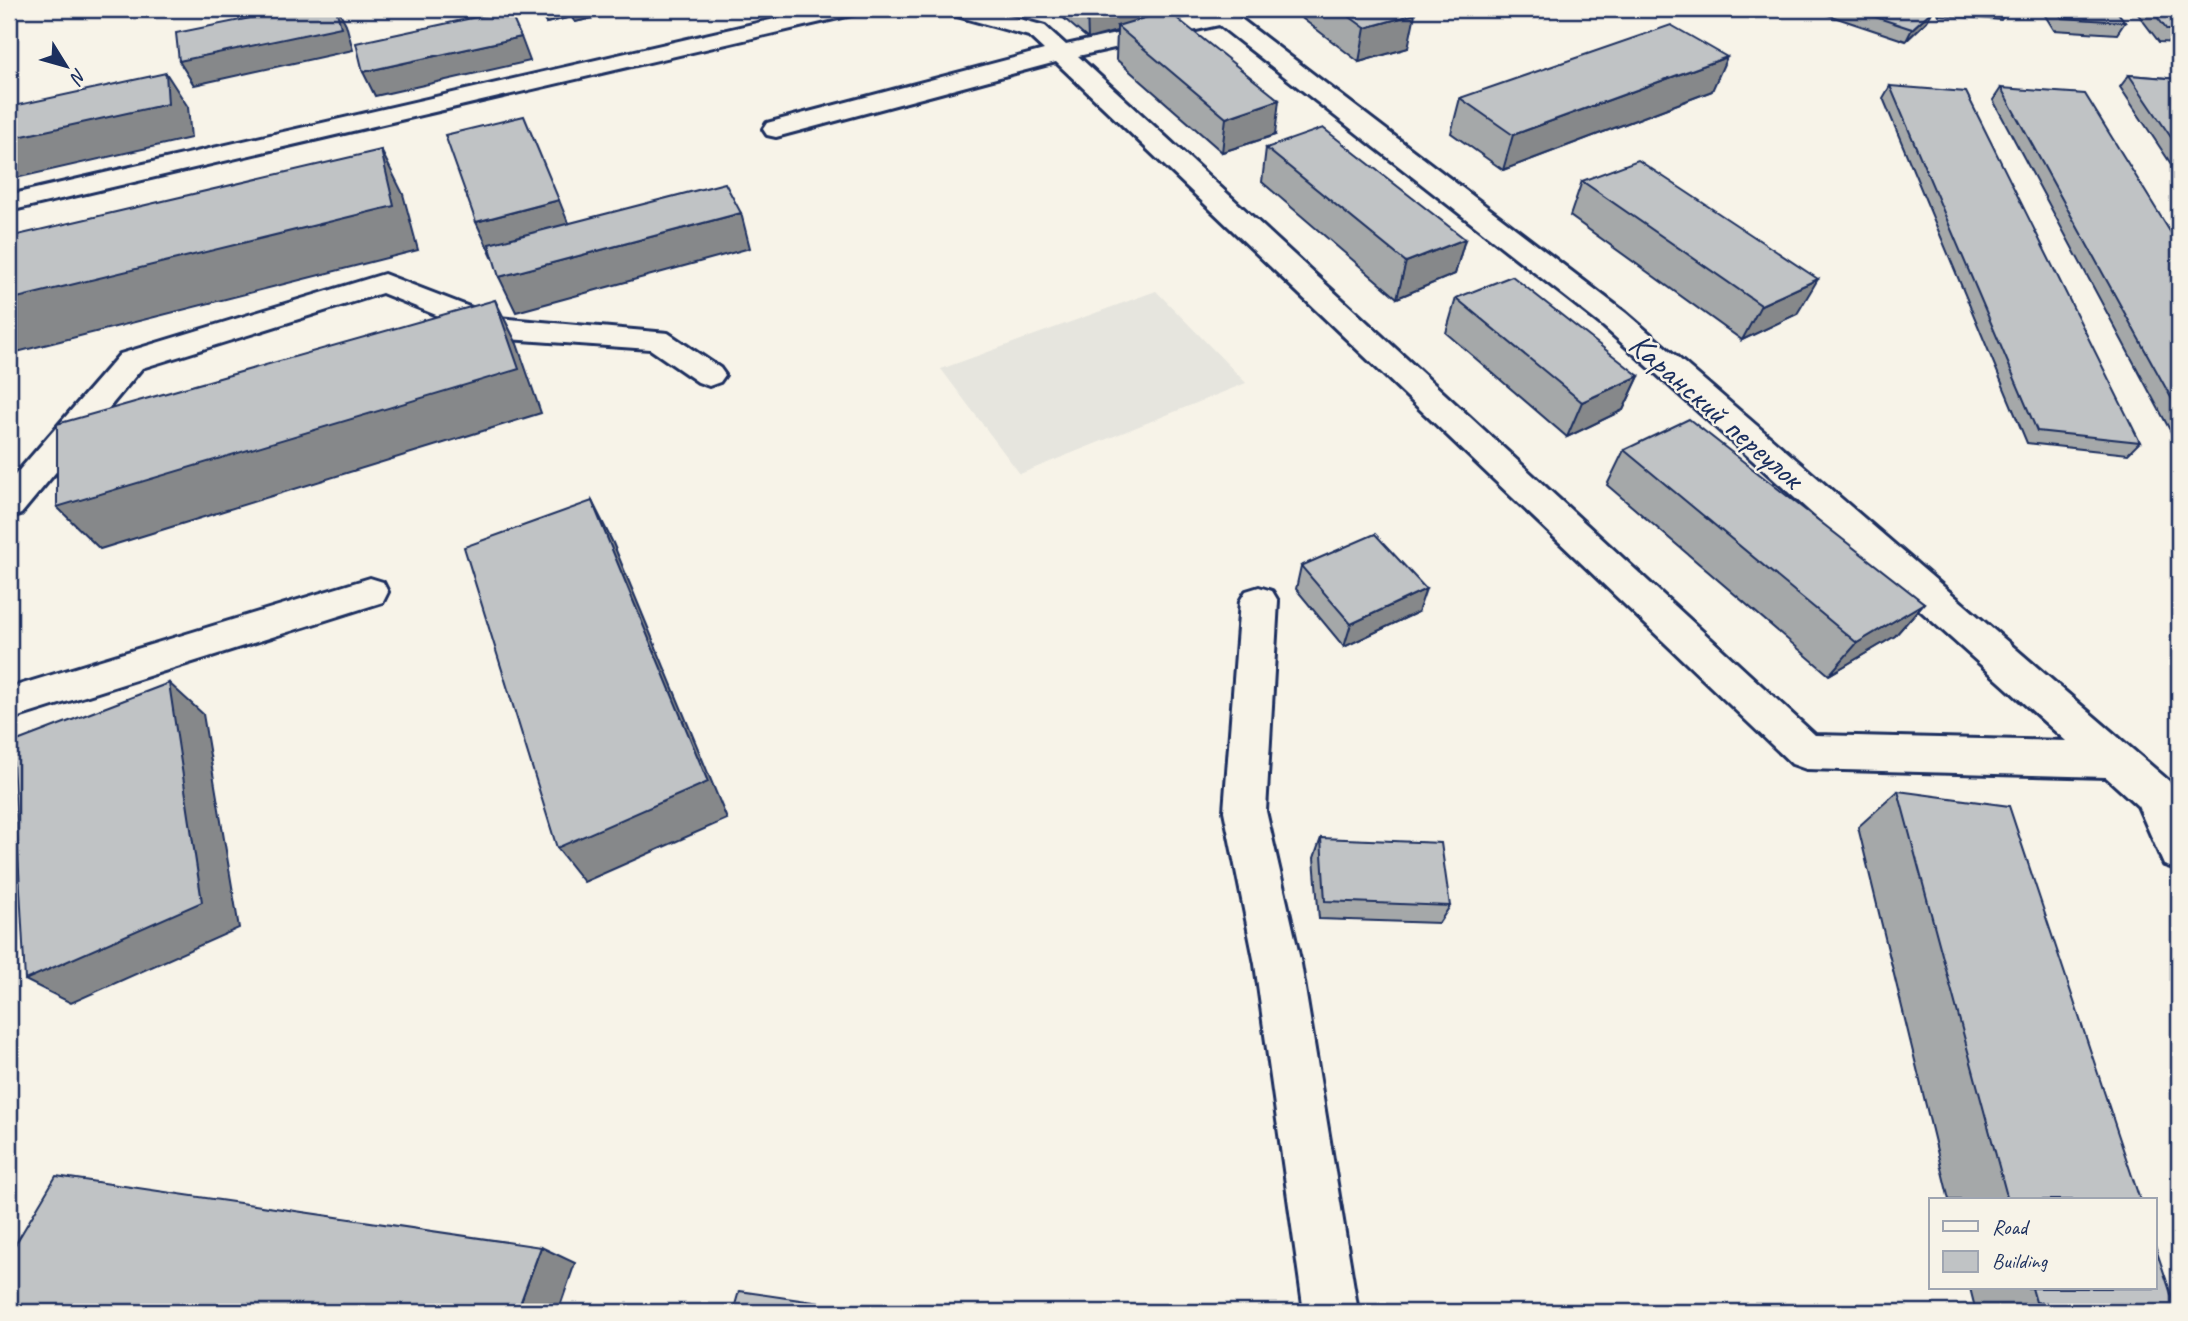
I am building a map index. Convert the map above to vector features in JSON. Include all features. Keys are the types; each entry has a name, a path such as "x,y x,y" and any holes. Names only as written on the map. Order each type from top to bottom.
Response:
{"street":[{"path":"9,202 846,9"},
{"path":"958,9 1037,31 1806,752 2115,760"},
{"path":"776,129 1218,13"},
{"name":"Каранский переулок","path":"1218,13 1492,222 1615,320 2154,794 2179,851"},
{"path":"9,506 131,361 384,283 493,328 657,340 709,375"},
{"path":"9,704 370,592"},
{"path":"1259,601 1245,811 1278,964 1331,1312"}],"shaded area":[{"path":"1156,291 1246,383 1020,474 941,369"}],"building":[{"path":"295,9 336,9 341,27 179,61 176,33"},
{"path":"1339,9 1408,9 1415,14 1365,28"},
{"path":"1851,9 1934,9 1912,29"},
{"path":"2056,9 2115,9 2125,22 2062,18"},
{"path":"2151,9 2179,9 2179,30 2167,30"},
{"path":"509,10 521,37 363,72 356,43"},
{"path":"1168,11 1279,100 1226,118 1117,26"},
{"path":"1671,25 1727,57 1513,135 1460,98"},
{"path":"166,73 168,104 9,139 9,107"},
{"path":"2129,75 2179,79 2179,149"},
{"path":"1890,86 1966,92 2140,442 2037,431"},
{"path":"2001,88 2085,94 2179,246 2179,412"},
{"path":"524,116 559,200 476,222 445,135"},
{"path":"1323,128 1465,239 1406,262 1266,148"},
{"path":"381,150 394,206 9,300 9,237"},
{"path":"1638,160 1818,279 1761,305 1582,181"},
{"path":"725,183 741,213 499,277 489,244"},
{"path":"1512,276 1639,376 1582,402 1456,298"},
{"path":"495,300 519,369 57,507 57,424"},
{"path":"1689,419 1924,603 1857,643 1624,450"},
{"path":"592,501 708,782 557,848 464,547"},
{"path":"1375,534 1426,589 1351,624 1301,566"},
{"path":"169,683 202,902 25,980 12,743"},
{"path":"1898,791 2009,806 2139,1198 2007,1198"},
{"path":"1321,838 1441,843 1450,906 1325,901"},
{"path":"56,1176 541,1247 517,1312 9,1312 9,1255"},
{"path":"2156,1249 2177,1312 2097,1312 2036,1302 2033,1290 2156,1290"},
{"path":"739,1291 882,1312 733,1312"}]}
